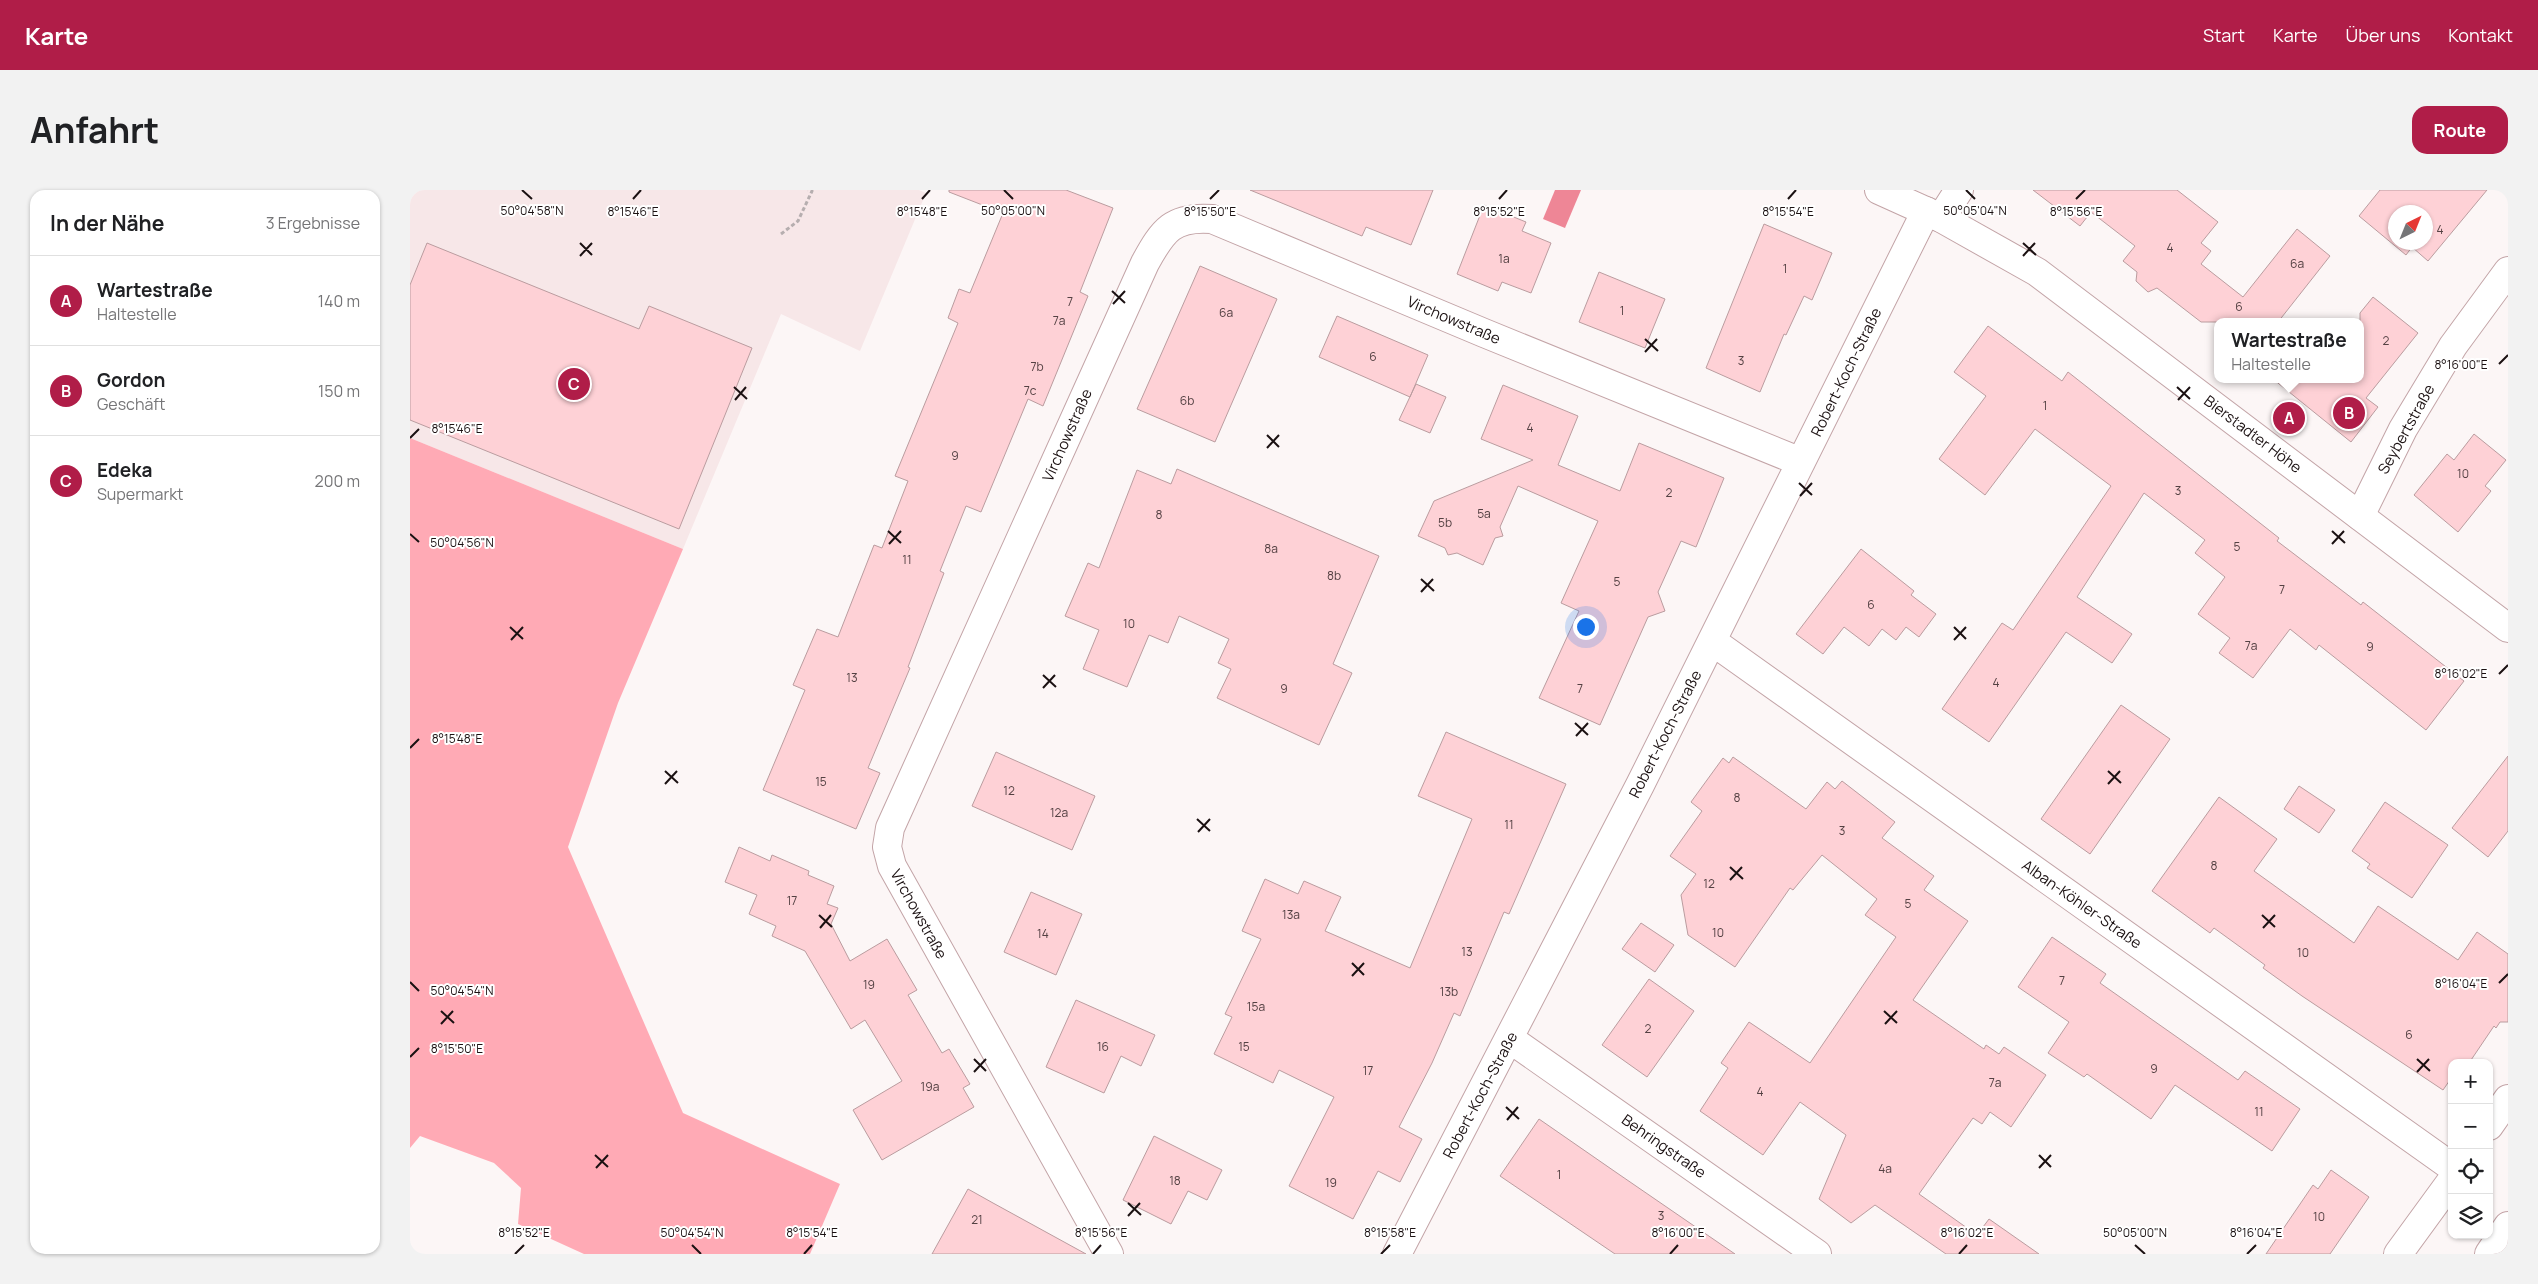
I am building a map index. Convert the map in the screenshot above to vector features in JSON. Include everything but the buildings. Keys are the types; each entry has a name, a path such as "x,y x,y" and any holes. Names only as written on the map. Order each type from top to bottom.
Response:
{"street":[{"name":"Bierstadter Höhe","path":"1879,190 1934,214 2037,272 2508,628"},
{"name":"Robert-Koch-Straße","path":"1397,1254 1510,1039 1801,462 1934,214 1959,190"},
{"name":"Virchowstraße","path":"1109,1254 892,866 886,847 890,828 1145,263 1155,244 1165,232 1170,227 1192,217 1212,219 1493,337 1801,462"},
{"name":"Seybertstraße","path":"2360,516 2403,429 2448,355 2508,271"},
{"name":"Alban-Köhler-Straße","path":"1712,641 2448,1164"},
{"name":"Behringstraße","path":"1510,1039 1817,1254"},
{"path":"2493,1120 2508,1099"},
{"path":"2398,1254 2448,1185"},
{"path":"2490,1254 2508,1226"}],"path":[{"path":"781,234 798,221 812,191 808,190"}],"shaded area":[{"path":"410,190 919,190 926,193 860,351 781,314 683,549 410,438"},
{"path":"1555,190 1581,190 1565,228 1543,219"},
{"path":"410,438 683,549 618,703 568,847 683,1113 840,1184 810,1254 584,1254 518,1224 521,1188 494,1163 420,1136 410,1148"}],"place":[{"name":"Edeka","path":"574,384"},
{"name":"Gordon","path":"2349,413"},
{"name":"Wartestraße","path":"2289,418"}]}
